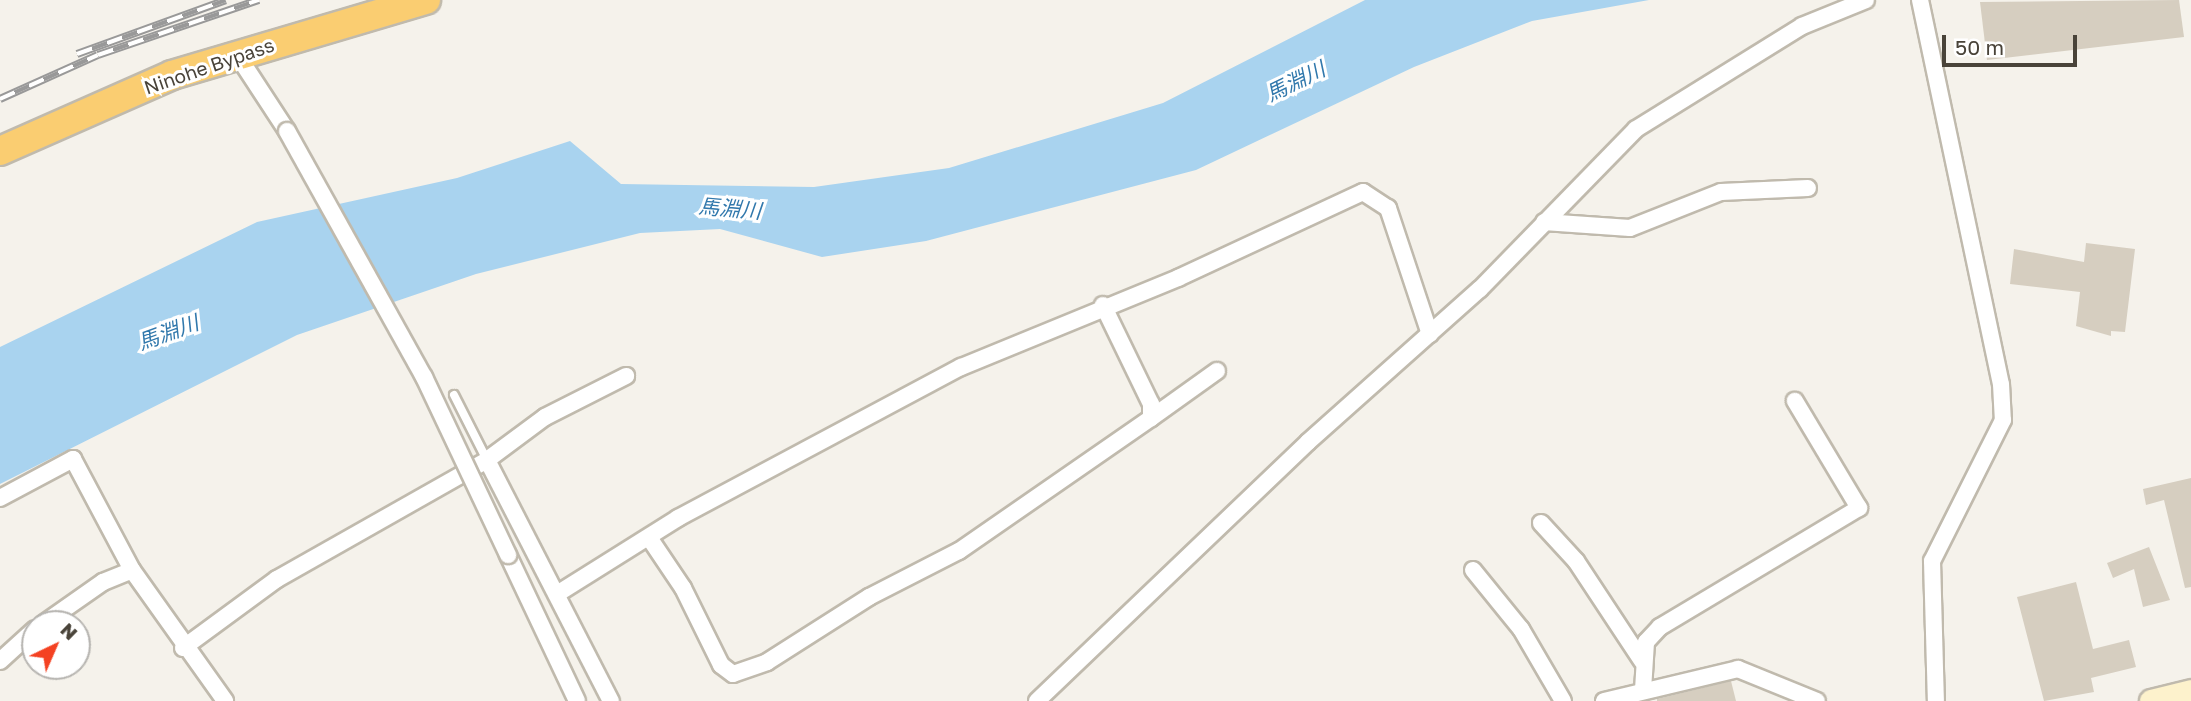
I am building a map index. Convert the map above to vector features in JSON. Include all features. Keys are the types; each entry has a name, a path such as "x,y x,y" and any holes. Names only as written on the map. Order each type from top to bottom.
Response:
{"highway":[{"name":"Ninohe Bypass","path":"0,151 172,75 426,0"}],"main road":[{"path":"2151,701 2191,691"}],"street":[{"path":"1037,701 1308,442 1430,334 1636,129 1802,26 1866,0"},
{"path":"1920,0 2001,384 2003,419 1932,561 1936,701"},
{"path":"238,56 287,131 424,377 577,701"},
{"path":"1544,222 1630,228 1721,192 1808,188"},
{"path":"557,594 650,539 678,518 961,367 1103,305 1178,278 1363,192 1388,208 1430,334"},
{"path":"1103,305 1151,404 1151,418"},
{"path":"650,539 683,588 721,665 733,674 777,657 869,597 959,551 1217,371"},
{"path":"183,648 276,579 486,460 545,417 626,376"},
{"path":"1643,690 1642,661 1646,642 1660,627 1859,508 1795,401"},
{"path":"0,498 73,459 132,570 183,648 225,701"},
{"path":"486,460 611,701"},
{"path":"1541,523 1576,561 1642,661"},
{"path":"63,610 103,582 132,570"},
{"path":"1473,570 1521,629 1563,701"},
{"path":"0,661 21,642"},
{"path":"1604,701 1738,669 1816,701"}],"lane":[{"path":"454,395 486,460"}],"water":[{"name":"馬淵川","path":"1365,0 1649,0 1532,21 1414,67 1196,170 926,241 822,257 720,229 640,233 476,274 297,335 0,484 0,347 257,222 457,178 570,141 621,184 814,187 949,168 1163,103"}],"building":[{"path":"2179,0 2184,37 1987,60 1980,2"},
{"path":"2086,243 2135,249 2125,332 2111,331 2111,336 2076,326 2080,292 2010,284 2014,249 2084,262"},
{"path":"2191,478 2191,587 2185,588 2164,500 2146,505 2143,489"},
{"path":"2149,547 2170,600 2143,607 2134,569 2113,578 2107,563"},
{"path":"2076,582 2093,649 2129,640 2136,667 2091,678 2094,692 2044,701 2017,597"},
{"path":"1731,681 1736,701 1657,701 1657,699"}],"railway":[{"path":"77,54 226,0"},
{"path":"0,99 98,55 259,0"}]}
